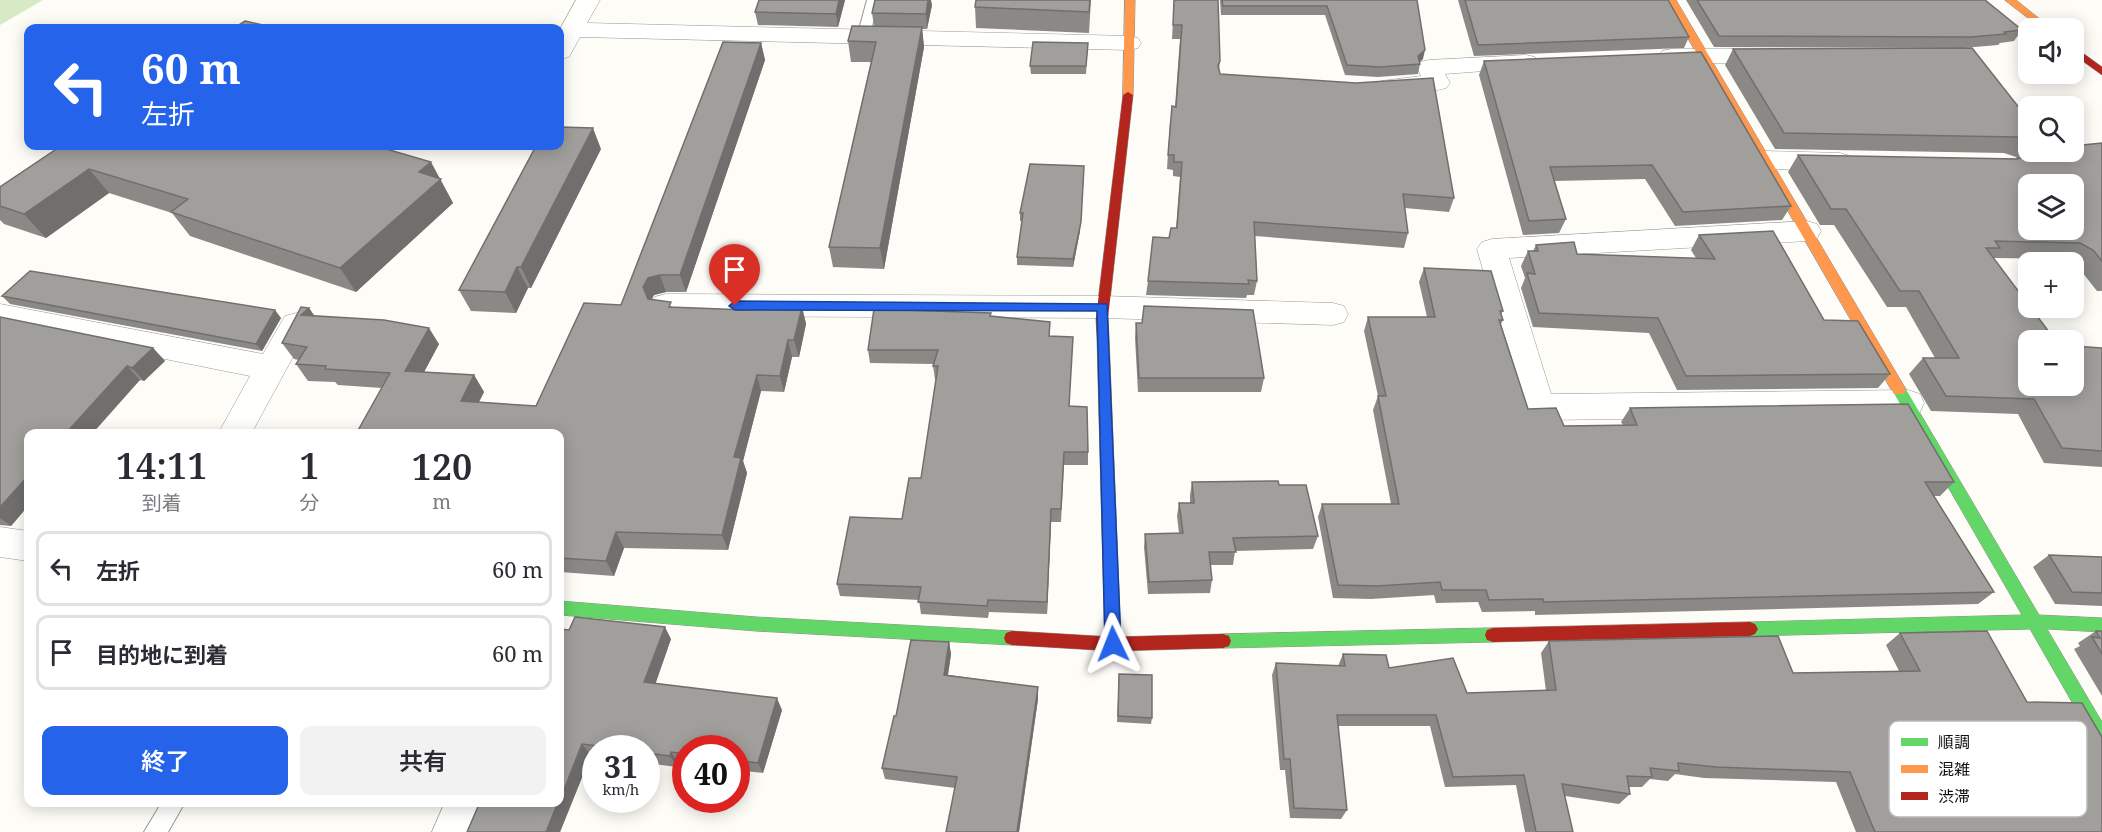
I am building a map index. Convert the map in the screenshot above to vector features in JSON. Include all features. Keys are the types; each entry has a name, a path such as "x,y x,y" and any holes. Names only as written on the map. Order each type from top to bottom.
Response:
{"street":[{"path":"564,44 588,0"},
{"path":"1113,644 1103,307 1121,168 1129,83 1130,0"},
{"path":"1671,0 2102,738"},
{"path":"2010,0 2033,18"},
{"path":"571,30 1129,43"},
{"path":"1648,57 1797,56"},
{"path":"2084,58 2102,72"},
{"path":"1367,86 1437,83 1430,67 1545,61"},
{"path":"1766,160 1861,162"},
{"path":"1807,231 1492,249 1538,406 1908,403"},
{"path":"666,305 1103,307 1333,314"},
{"path":"0,315 271,368"},
{"path":"237,429 296,324"},
{"path":"0,542 24,545"},
{"path":"564,610 756,624 1113,644 2034,622 2102,625"},
{"path":"453,832 465,807"}],"lane":[{"path":"863,37 873,0"},
{"path":"155,832 172,807"}],"green space":[{"path":"0,0 43,0 0,25"}],"building":[{"path":"759,0 839,0 836,14 755,12"},
{"path":"875,0 928,0 926,14 872,13"},
{"path":"976,0 1090,0 1089,12 975,7"},
{"path":"1174,0 1218,0 1220,74 1356,83 1433,78 1454,198 1403,194 1408,233 1254,222 1257,281 1248,280 1249,284 1148,281 1153,237 1169,238 1171,228 1177,228 1182,162 1174,162 1174,155 1168,155 1172,106 1176,107 1182,25 1173,25"},
{"path":"1222,0 1417,0 1425,50 1418,56 1420,64 1380,67 1347,65 1327,6 1223,6"},
{"path":"1465,0 1668,0 1689,37 1478,45"},
{"path":"1697,0 1985,0 2018,27 2018,30 2004,32 2006,34 1971,37 1719,36"},
{"path":"245,21 258,24 240,24"},
{"path":"852,26 922,27 880,248 829,247 876,42 848,41"},
{"path":"723,42 761,43 680,275 660,275 648,278 643,287 648,299 671,302 669,307 747,310 748,307 802,307 794,340 788,340 780,376 757,375 734,457 741,458 722,535 616,532 606,561 564,558 564,429 359,429 390,373 325,369 326,366 296,364 307,347 282,343 301,307 309,308 301,315 384,320 429,328 405,371 474,375 461,401 536,406 584,303 621,305"},
{"path":"1033,42 1088,43 1086,66 1030,66"},
{"path":"1972,48 2018,106 2018,137 1784,133 1733,49"},
{"path":"1701,52 1791,206 1683,212 1652,165 1550,167 1566,219 1529,221 1484,61"},
{"path":"564,127 593,128 521,267 517,267 505,292 459,290 534,150 564,150"},
{"path":"2102,143 2102,261 2093,250 2080,243 1995,241 2000,248 1986,248 2018,291 2018,318 2038,318 2048,330 2018,330 2018,396 2084,396 2084,347 2102,348 2102,451 2062,448 2034,399 1946,396 1923,358 1959,358 1919,291 1900,291 1846,209 1831,209 1798,155 2017,159 2018,162 2084,162 2084,145"},
{"path":"55,150 390,150 431,162 419,172 441,179 340,268 171,212 188,199 89,169 24,214 0,206 0,187"},
{"path":"1030,164 1084,166 1081,222 1073,259 1017,257 1023,213 1020,213"},
{"path":"1773,231 1824,320 1858,321 1890,374 1686,376 1658,318 1539,313 1527,273 1535,274 1528,251 1538,251 1536,245 1574,242 1577,254 1715,259 1699,235"},
{"path":"1424,268 1491,271 1503,311 1500,311 1503,320 1499,320 1528,409 1556,408 1564,426 1637,425 1630,408 1908,404 1954,482 1925,482 1994,592 1543,602 1543,599 1489,600 1486,590 1442,590 1440,582 1377,586 1338,585 1322,504 1399,504 1378,396 1386,396 1368,317 1435,317"},
{"path":"30,271 275,310 256,344 2,296"},
{"path":"1144,306 1253,310 1264,378 1139,378 1136,323 1142,323"},
{"path":"874,309 991,313 990,316 1050,322 1049,336 1073,337 1069,406 1087,407 1088,452 1064,452 1061,509 1051,509 1047,602 988,600 987,606 918,602 921,587 837,584 850,517 902,519 909,478 921,478 938,366 933,366 938,350 868,350"},
{"path":"0,317 153,348 132,368 127,366 70,429 24,429 24,480 0,507"},
{"path":"1278,481 1279,485 1306,485 1318,536 1233,538 1236,552 1209,552 1212,580 1149,582 1145,534 1183,533 1179,503 1194,503 1192,482"},
{"path":"2049,555 2102,557 2102,593 2072,592"},
{"path":"575,617 665,627 644,682 777,698 758,763 750,762 750,735 672,735 670,756 660,755 660,735 582,735 582,744 564,790 564,629 569,630"},
{"path":"1987,631 2027,702 2082,703 2102,737 2102,832 1875,832 1850,772 1716,767 1678,763 1679,771 1650,768 1652,777 1627,776 1630,794 1562,784 1573,832 1536,832 1524,775 1453,777 1436,715 1337,715 1347,810 1294,808 1290,759 1284,759 1276,663 1345,666 1343,654 1386,655 1389,668 1453,658 1467,693 1556,690 1549,641 1778,636 1793,673 1920,671 1900,633"},
{"path":"2096,631 2102,631 2102,654 2092,637 2100,638"},
{"path":"911,640 949,642 944,675 1038,687 1017,832 946,832 957,777 882,768 894,716 896,716"},
{"path":"1119,674 1152,675 1152,718 1118,716"},
{"path":"478,807 556,807 546,832 467,832"}],"traffic: fast":[{"path":"1899,390 2102,738"},
{"path":"564,608 756,624 1012,638"},
{"path":"1750,629 2034,622 2102,625"},
{"path":"1223,641 1493,635"}],"traffic: slow":[{"path":"1128,95 1130,0"},
{"path":"1671,0 1899,390"},
{"path":"2010,0 2033,18"},
{"path":"1103,337 1113,644"}],"traffic: jam":[{"path":"2084,58 2102,72"},
{"path":"1103,337 1102,318 1128,95"},
{"path":"1493,635 1750,629"},
{"path":"1012,638 1113,644 1223,641"}],"route":[{"path":"735,306 1103,307 1113,644"}]}
